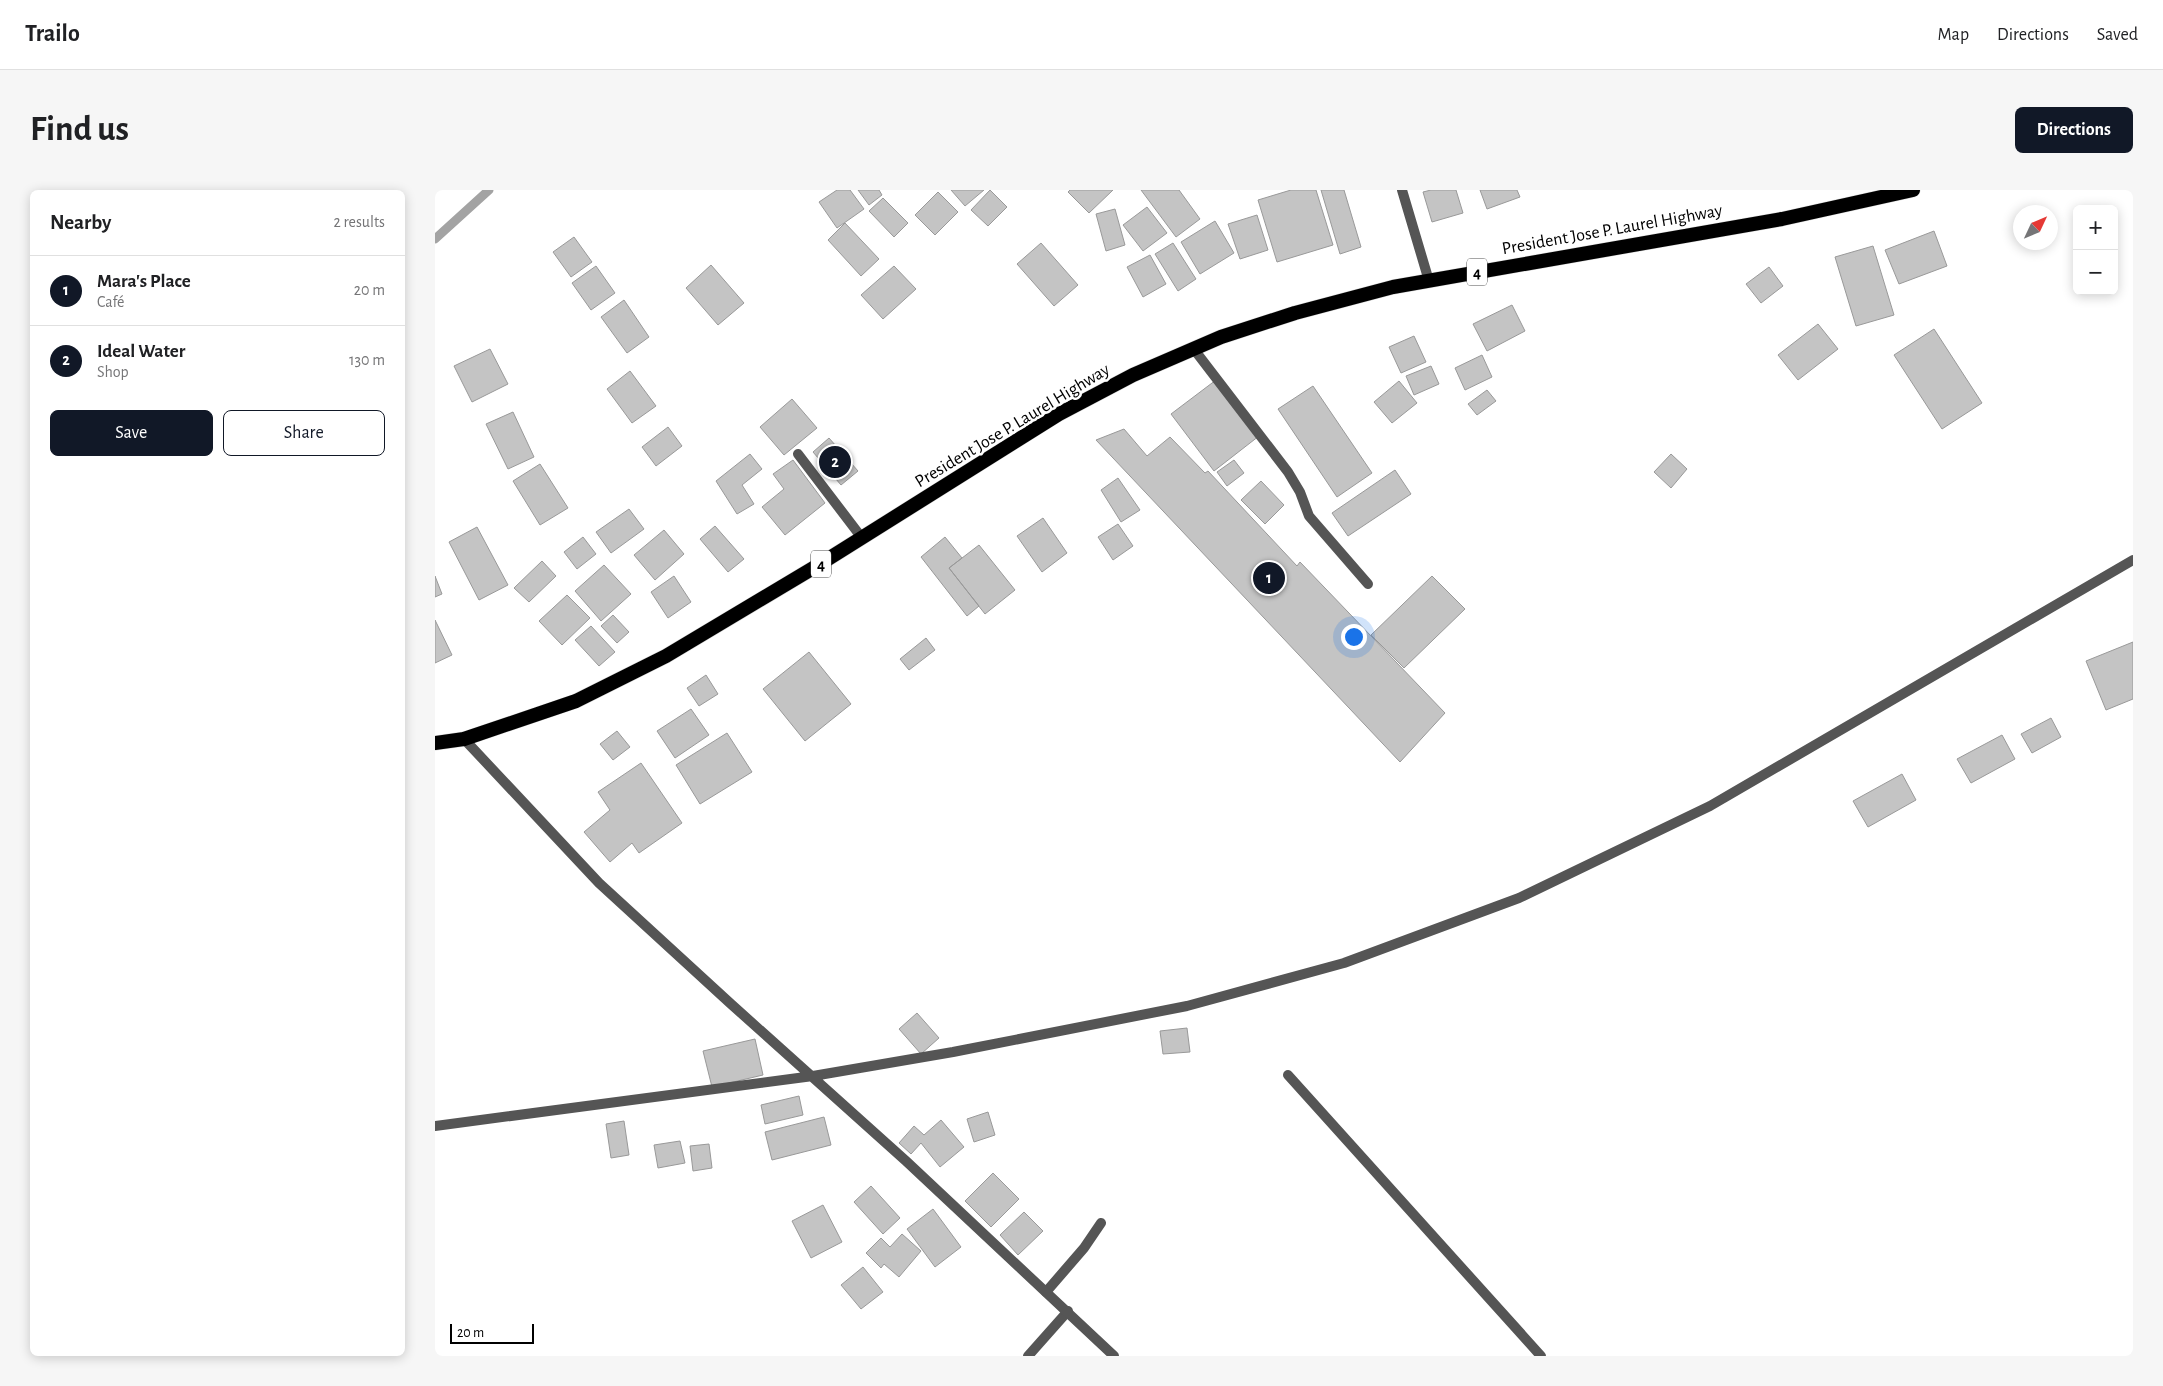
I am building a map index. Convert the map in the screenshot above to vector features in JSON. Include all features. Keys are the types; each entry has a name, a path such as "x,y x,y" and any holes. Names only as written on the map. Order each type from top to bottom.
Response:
{"highway":[{"name":"President Jose P. Laurel Highway","path":"435,743 464,739 576,701 658,660 863,538 1059,414 1126,379 1221,337 1295,313 1393,287 1781,219 1913,190"}],"street":[{"path":"1403,190 1429,281"},
{"path":"1193,348 1288,472 1309,516 1368,584"},
{"path":"798,454 863,538"},
{"path":"435,1126 813,1076 953,1052 1187,1006 1344,963 1519,898 1710,806 2133,560"},
{"path":"464,739 599,883 813,1076 1068,1311 1114,1356"},
{"path":"1288,1075 1541,1356"},
{"path":"1046,1292 1084,1248 1101,1223"},
{"path":"1028,1356 1068,1311"}],"building":[{"path":"837,190 850,190 864,209 837,228 819,202"},
{"path":"858,190 879,190 882,195 869,205"},
{"path":"951,190 984,190 965,206"},
{"path":"990,190 1007,207 988,226 971,210"},
{"path":"1070,190 1113,190 1089,213 1068,192"},
{"path":"1141,190 1179,190 1200,219 1176,237"},
{"path":"1291,190 1316,190 1333,245 1277,262 1258,200"},
{"path":"1321,190 1344,190 1361,247 1340,254"},
{"path":"1431,190 1456,190 1463,213 1432,222 1423,192"},
{"path":"1480,190 1517,190 1520,197 1487,209"},
{"path":"938,192 958,212 935,235 915,215"},
{"path":"883,198 908,223 894,237 869,211"},
{"path":"1147,207 1167,233 1143,251 1123,225"},
{"path":"1115,209 1125,245 1106,251 1096,214"},
{"path":"1257,215 1268,250 1240,259 1228,224"},
{"path":"1215,221 1234,253 1200,274 1181,242"},
{"path":"845,223 879,259 861,276 828,240"},
{"path":"1934,231 1947,266 1899,284 1885,250"},
{"path":"574,237 592,262 571,277 553,252"},
{"path":"1041,243 1078,285 1054,306 1017,264"},
{"path":"1173,243 1196,279 1178,291 1155,254"},
{"path":"1873,246 1894,315 1856,326 1835,257"},
{"path":"1150,255 1166,284 1143,297 1127,267"},
{"path":"711,265 744,303 718,325 686,288"},
{"path":"596,266 615,293 591,310 572,283"},
{"path":"894,266 916,289 883,319 861,295"},
{"path":"1769,267 1783,286 1761,303 1746,284"},
{"path":"624,300 649,337 627,353 601,317"},
{"path":"1512,305 1525,331 1487,351 1473,324"},
{"path":"1818,324 1838,349 1798,380 1778,355"},
{"path":"1934,329 1982,403 1942,429 1894,355"},
{"path":"1414,336 1426,362 1401,373 1389,347"},
{"path":"490,349 508,384 472,402 454,366"},
{"path":"1482,355 1492,377 1465,390 1455,368"},
{"path":"1431,366 1439,384 1414,395 1406,376"},
{"path":"630,371 656,406 632,423 607,389"},
{"path":"1216,380 1259,436 1214,471 1171,414"},
{"path":"1399,381 1417,403 1392,423 1374,402"},
{"path":"1313,386 1372,473 1337,497 1278,409"},
{"path":"1487,390 1496,401 1477,415 1468,404"},
{"path":"792,399 817,428 784,455 760,427"},
{"path":"513,412 534,457 508,469 486,424"},
{"path":"668,427 682,446 656,466 642,447"},
{"path":"1124,429 1147,456 1170,437 1205,473 1208,471 1297,566 1300,562 1445,713 1400,762 1096,440"},
{"path":"829,438 858,471 841,485 813,452"},
{"path":"750,454 762,469 742,485 754,504 737,514 716,481"},
{"path":"1671,454 1687,469 1671,488 1654,472"},
{"path":"793,460 825,503 785,535 762,507 784,489 773,474"},
{"path":"1234,460 1244,473 1227,486 1217,472"},
{"path":"540,464 568,508 540,525 513,481"},
{"path":"1395,470 1411,494 1348,536 1332,513"},
{"path":"1118,478 1140,510 1121,522 1101,490"},
{"path":"1261,481 1284,505 1265,524 1241,500"},
{"path":"629,509 644,529 611,553 596,532"},
{"path":"1043,518 1067,553 1042,572 1017,536"},
{"path":"1118,524 1133,546 1113,560 1098,537"},
{"path":"715,526 744,559 728,572 700,539"},
{"path":"477,527 508,585 479,600 449,542"},
{"path":"664,530 684,554 655,580 634,555"},
{"path":"583,537 596,554 577,569 564,552"},
{"path":"945,537 962,558 949,568 979,606 967,616 921,557"},
{"path":"979,545 1015,590 985,614 949,568"},
{"path":"542,561 556,576 529,602 514,588"},
{"path":"604,565 631,594 601,621 575,591"},
{"path":"435,576 442,594 435,597"},
{"path":"674,576 691,602 668,618 651,592"},
{"path":"1432,576 1465,609 1404,668 1371,635"},
{"path":"567,595 590,618 562,645 539,621"},
{"path":"613,615 629,632 617,643 601,626"},
{"path":"435,620 452,655 435,663"},
{"path":"591,626 615,652 599,666 575,640"},
{"path":"926,638 935,650 909,670 900,659"},
{"path":"2133,642 2133,699 2106,710 2086,661"},
{"path":"809,652 851,704 805,741 763,689"},
{"path":"706,675 718,694 699,706 687,688"},
{"path":"691,709 709,735 675,758 657,731"},
{"path":"2051,718 2061,737 2032,753 2021,734"},
{"path":"617,731 630,747 613,760 600,744"},
{"path":"727,733 752,772 700,804 676,765"},
{"path":"2002,735 2015,759 1971,783 1957,759"},
{"path":"641,763 682,823 639,853 632,843 610,862 584,832 610,810 598,792"},
{"path":"1902,774 1916,800 1868,827 1853,801"},
{"path":"917,1013 939,1038 921,1054 899,1029"},
{"path":"1187,1028 1190,1052 1163,1054 1160,1031"},
{"path":"755,1039 763,1075 712,1087 703,1051"},
{"path":"799,1096 803,1115 765,1124 761,1105"},
{"path":"988,1112 995,1135 974,1142 967,1119"},
{"path":"824,1117 831,1145 772,1160 765,1132"},
{"path":"941,1120 964,1147 940,1167 921,1143 911,1154 899,1143 914,1126 924,1135"},
{"path":"624,1121 629,1155 611,1158 606,1124"},
{"path":"680,1141 685,1163 658,1168 654,1145"},
{"path":"709,1144 712,1168 693,1171 690,1146"},
{"path":"993,1173 1019,1199 991,1227 965,1201"},
{"path":"871,1186 900,1218 883,1234 854,1202"},
{"path":"823,1205 842,1242 811,1258 792,1221"},
{"path":"933,1209 961,1247 935,1267 907,1229"},
{"path":"1024,1212 1043,1231 1018,1255 1000,1235"},
{"path":"902,1234 921,1251 899,1277 884,1264 881,1268 866,1253 881,1238 890,1247"},
{"path":"863,1267 883,1292 861,1309 841,1285"}],"waterway":[{"path":"435,239 489,190"}],"place":[{"name":"Ideal Water","path":"835,462"},
{"name":"Mara's Place","path":"1269,578"}]}
